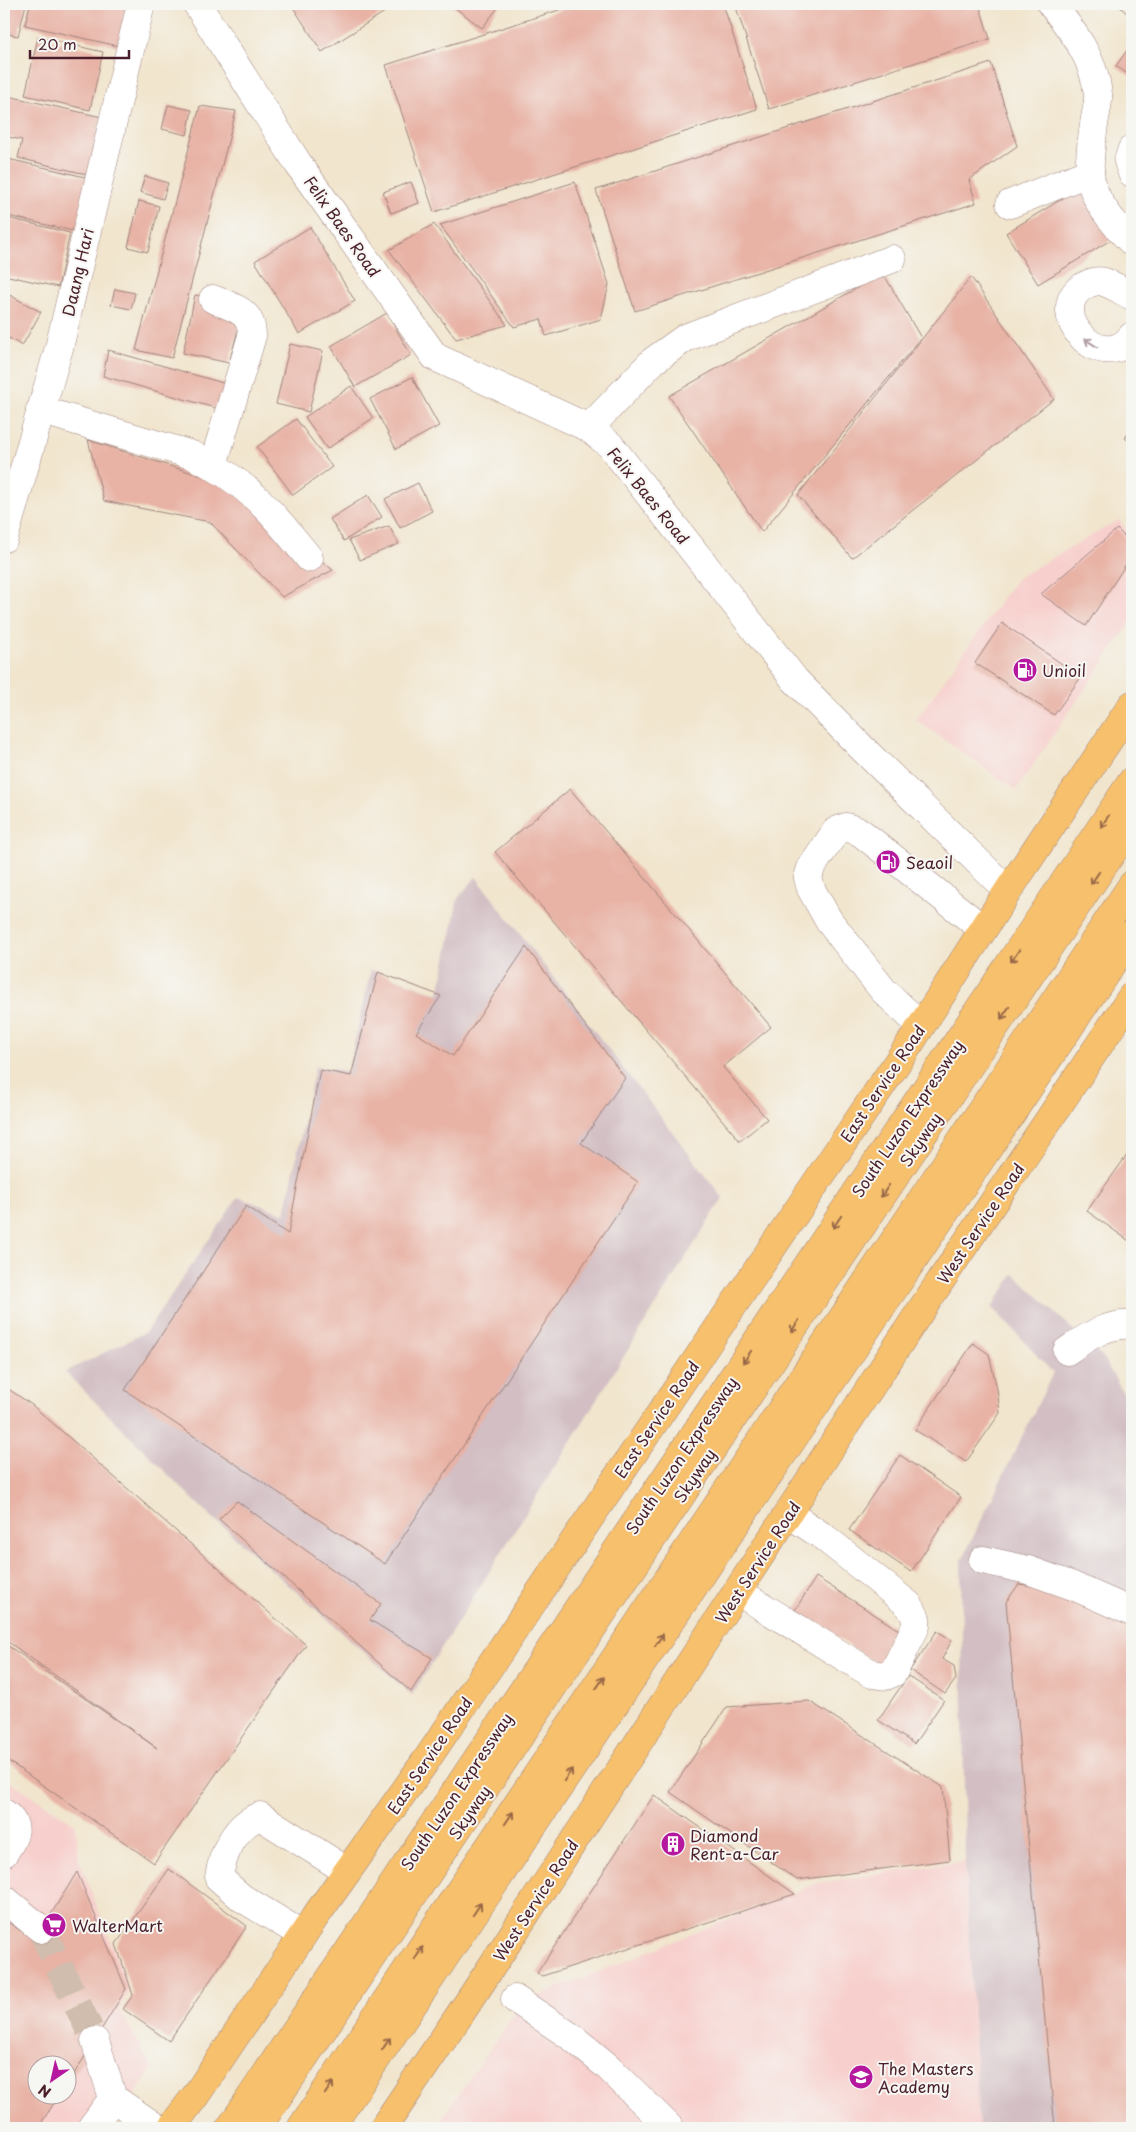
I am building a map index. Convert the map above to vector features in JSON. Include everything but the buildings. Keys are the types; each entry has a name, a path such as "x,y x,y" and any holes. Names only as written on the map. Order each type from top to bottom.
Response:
{"main road":[{"name":"East Service Road","path":"171,2128 196,2095 303,1935 425,1762 921,1026 1132,705"},
{"name":"South Luzon Expressway","path":"230,2128 1132,781"},
{"name":"Skyway","path":"257,2128 1132,823"},
{"path":"301,2128 1132,885"},
{"path":"330,2128 1132,934"},
{"name":"West Service Road","path":"383,2128 912,1324 1132,996"}],"street":[{"name":"Daang Hari","path":"4,538 59,348 141,4"},
{"name":"Felix Baes Road","path":"197,4 299,165 436,357 589,428 610,445 794,680 1008,891"},
{"path":"1051,4 1076,35 1092,70 1099,96 1090,172 1100,202 1121,231 1132,242"},
{"path":"1132,148 1128,161 1132,173"},
{"path":"1010,204 1090,172"},
{"path":"589,428 653,361 685,338 892,258"},
{"path":"1132,296 1103,282 1087,284 1078,290 1070,306 1071,323 1081,336 1101,350 1113,350 1122,346 1132,336"},
{"path":"213,299 243,312 249,318 252,326 252,336 213,465"},
{"path":"40,410 192,454 213,465 244,485 271,512 309,558"},
{"path":"921,1026 883,990 829,921 811,889 808,878 811,868 836,831 846,827 860,832 983,929"},
{"path":"1067,1351 1104,1329 1132,1325"},
{"path":"737,1591 872,1674 886,1676 893,1673 916,1626 916,1618 909,1604 825,1538 788,1513"},
{"path":"983,1560 1028,1570 1073,1586 1132,1612"},
{"path":"4,1813 15,1826 15,1836 4,1853"},
{"path":"303,1935 242,1898 220,1878 221,1861 236,1835 248,1820 260,1816 347,1872"},
{"path":"4,1900 42,1929"},
{"path":"515,1999 573,2038 607,2066 670,2128"},
{"path":"95,2041 113,2098 157,2128"},
{"path":"91,2128 113,2098"}],"shaded area":[{"name":"Unioil","path":"1119,520 1132,541 1132,620 1016,790 916,720 1017,578"},
{"path":"476,877 723,1198 412,1695 202,1508 65,1372 146,1332 238,1197 285,1214 315,1067 348,1071 371,970 439,994 458,898"},
{"path":"1014,1274 1103,1358 1132,1408 1132,2128 979,2128 965,1861 961,1562 1053,1373 992,1307"},
{"name":"WalterMart","path":"4,1777 75,1824 79,1859 129,1991 119,2008 152,2069 113,2128 4,2128"},
{"path":"965,1861 979,2128 435,2128 523,2002 818,1883"}],"tunnel":[{"path":"41,1929 95,2041"}],"place":[{"name":"Unioil","path":"1025,670"},
{"name":"Seaoil","path":"888,862"},
{"name":"Diamond Rent-a-Car","path":"673,1844"},
{"name":"WalterMart","path":"54,1925"},
{"name":"The Masters Academy","path":"861,2077"}]}
